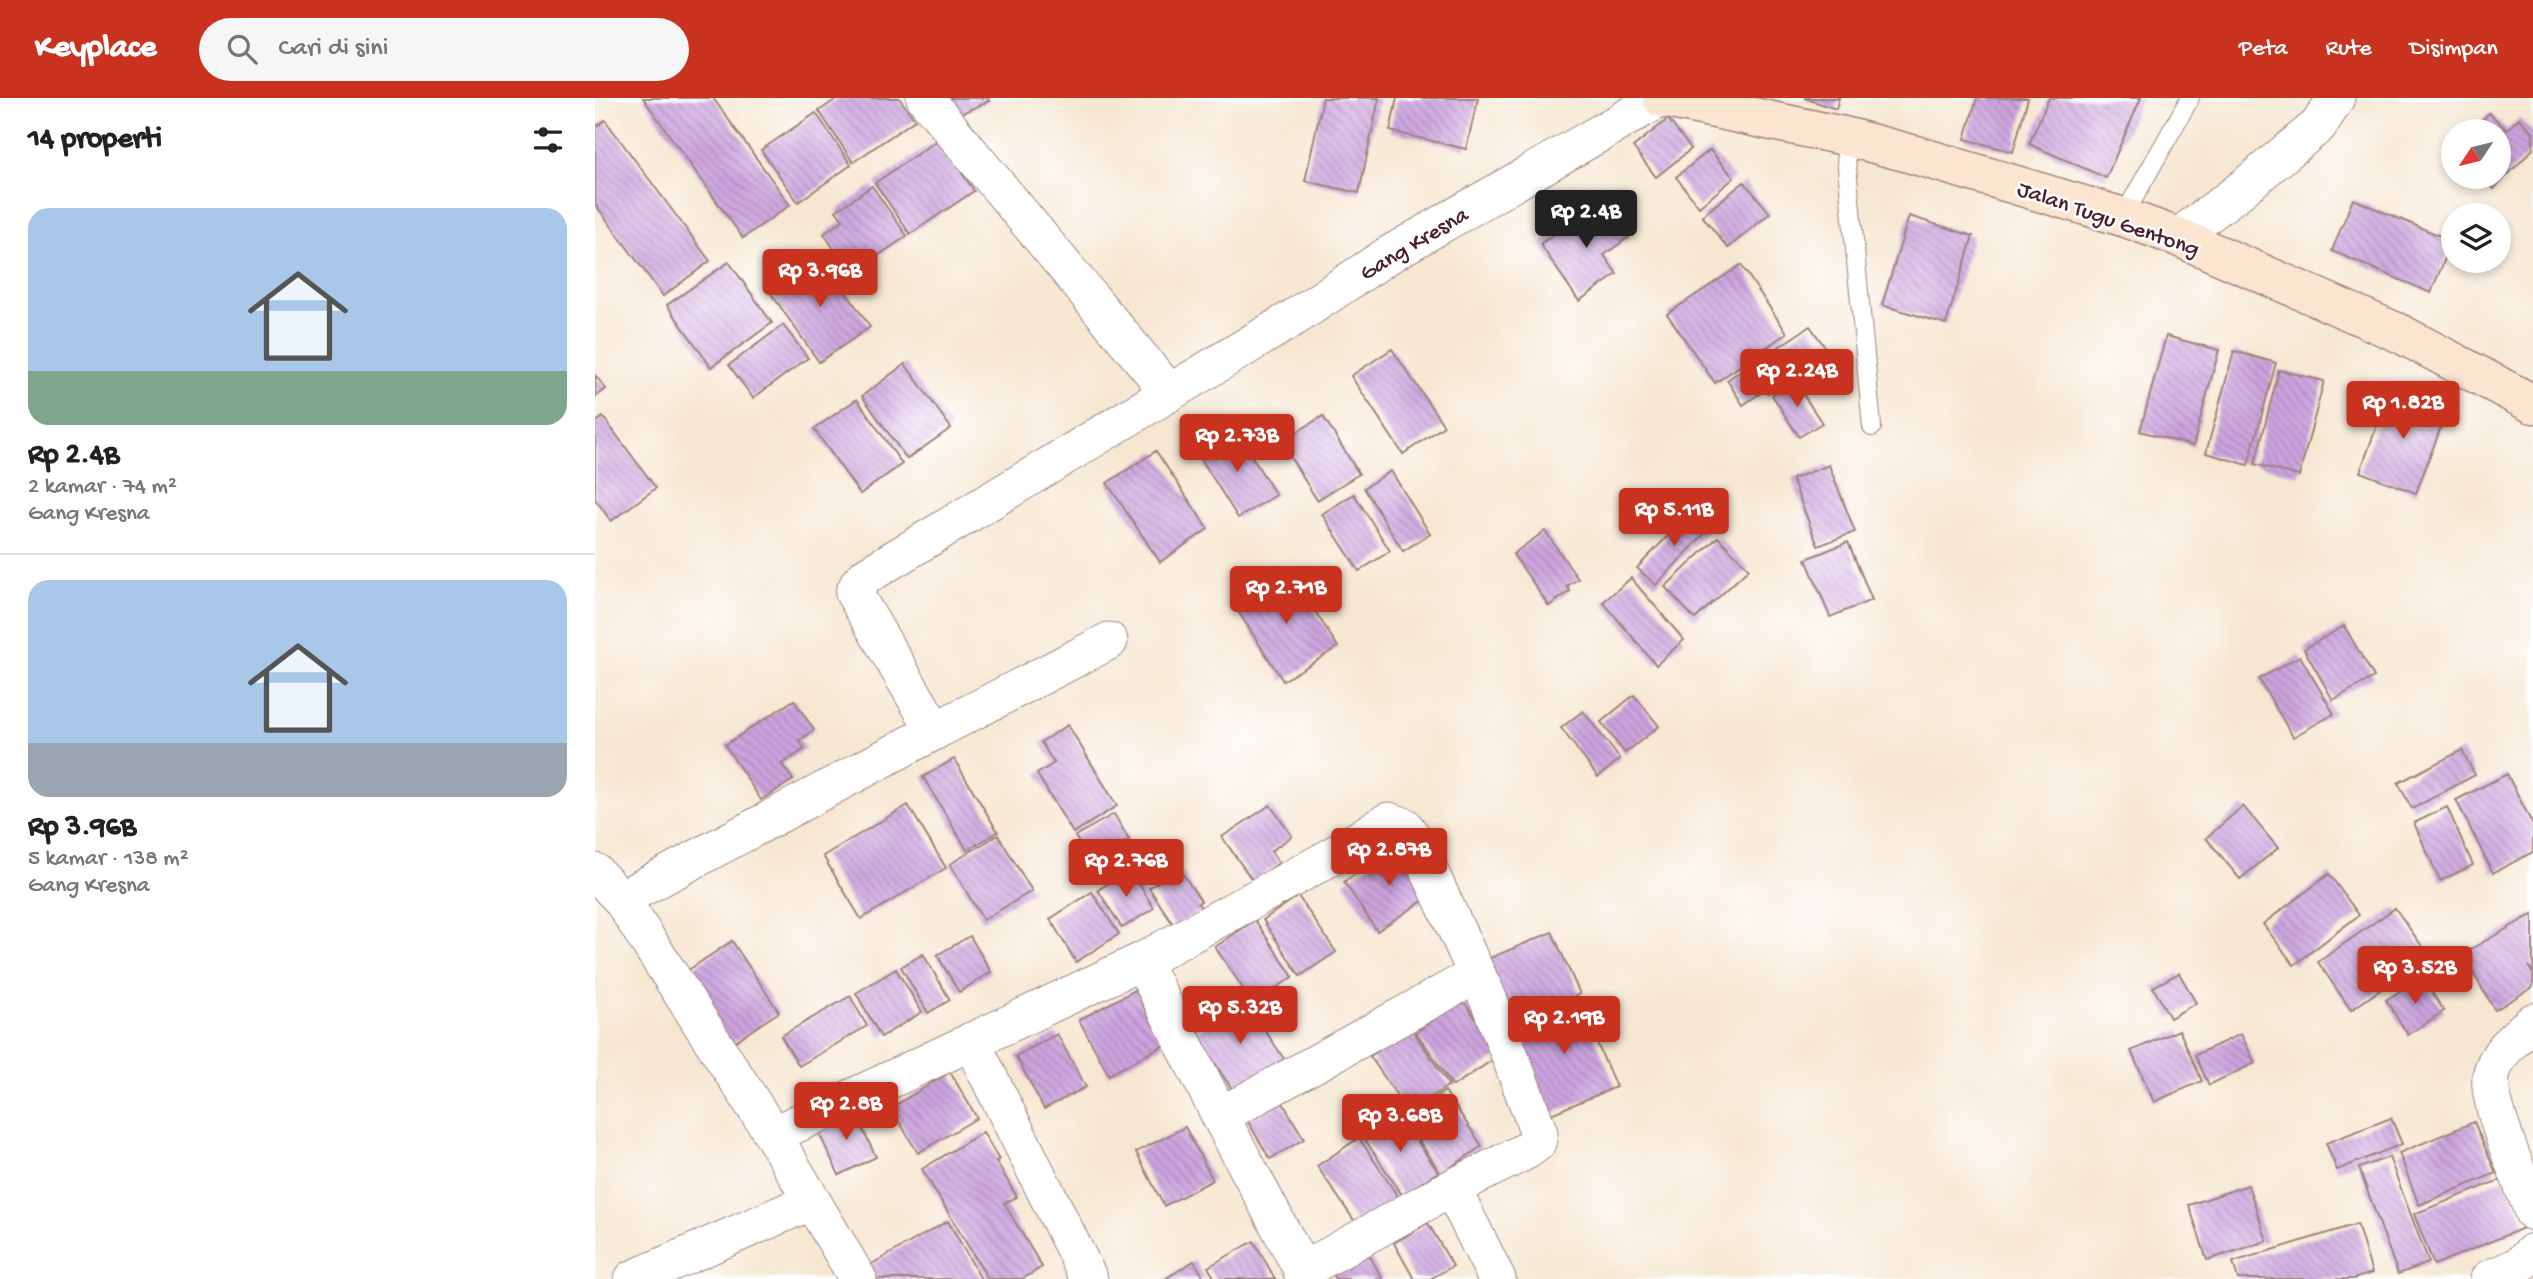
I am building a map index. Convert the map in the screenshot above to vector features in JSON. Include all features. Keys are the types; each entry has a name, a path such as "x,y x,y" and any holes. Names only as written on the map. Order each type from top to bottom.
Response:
{"main road":[{"name":"Jalan Tugu Gentong","path":"1661,98 1844,136 2123,217 2178,237 2400,334 2533,404"}],"street":[{"path":"925,98 1169,392"},
{"name":"Gang Kresna","path":"935,731 854,593 866,576 1294,317 1390,254 1661,98"},
{"path":"2178,237 2319,125 2336,98"},
{"path":"621,899 1109,641"},
{"path":"773,1135 1142,961 1329,858 1388,821 1404,826 1416,842 1490,1003 1539,1133 1537,1143 1526,1152 1452,1188 1305,1275 1220,1116 1142,961"},
{"path":"595,872 621,899 773,1135 857,1279"},
{"path":"1220,1116 1476,975"},
{"path":"2533,1022 2516,1036 2501,1055 2491,1076 2492,1101 2533,1212"},
{"path":"971,1041 1089,1279"},
{"path":"1452,1188 1497,1279"},
{"path":"633,1279 812,1201"},
{"path":"2489,1279 2518,1266 2533,1252"}],"lane":[{"path":"2123,217 2190,98"},
{"path":"1844,136 1872,426"}],"building":[{"path":"643,98 713,98 790,205 743,238"},
{"path":"838,98 899,98 915,120 853,162 819,111"},
{"path":"950,98 988,98 989,101 958,115"},
{"path":"1323,98 1379,98 1359,193 1305,181"},
{"path":"1397,98 1478,98 1466,149 1390,131"},
{"path":"1804,98 1839,98 1836,109"},
{"path":"1977,98 2028,98 2013,152 1965,139"},
{"path":"2049,98 2141,98 2106,178 2029,144"},
{"path":"816,113 851,165 798,202 761,150"},
{"path":"2489,113 2495,119 2483,119"},
{"path":"2519,118 2533,132 2533,149 2511,172 2511,126"},
{"path":"1668,119 1691,149 1656,177 1633,147"},
{"path":"605,120 710,261 663,296 595,204 595,128"},
{"path":"939,139 974,191 910,234 875,183"},
{"path":"1710,150 1734,178 1699,207 1676,177"},
{"path":"1744,182 1770,213 1728,248 1702,216"},
{"path":"872,186 907,236 851,274 824,234 843,220 836,211"},
{"path":"2353,199 2441,236 2441,268 2431,293 2332,251"},
{"path":"1604,200 1629,237 1604,255 1617,274 1579,301 1540,244"},
{"path":"1909,216 1973,236 1946,324 1882,305"},
{"path":"821,256 870,327 819,362 770,292"},
{"path":"729,262 772,323 711,367 667,305"},
{"path":"1741,265 1787,333 1715,383 1667,314"},
{"path":"783,325 808,358 753,398 729,365"},
{"path":"1810,326 1829,353 1768,393 1750,366"},
{"path":"2166,336 2219,350 2193,446 2140,431"},
{"path":"1392,349 1444,426 1403,454 1351,376"},
{"path":"2234,351 2276,363 2248,465 2206,453"},
{"path":"905,364 951,428 907,459 862,396"},
{"path":"1746,367 1762,392 1743,405 1727,380"},
{"path":"2279,370 2324,381 2299,476 2255,464"},
{"path":"595,375 606,389 595,397"},
{"path":"1794,381 1822,423 1799,437 1772,395"},
{"path":"2390,390 2447,411 2416,493 2360,472"},
{"path":"857,399 902,464 860,494 814,429"},
{"path":"1323,416 1359,474 1317,500 1281,442"},
{"path":"603,417 656,488 611,521 595,499 595,423"},
{"path":"1235,430 1276,495 1238,518 1198,454"},
{"path":"1156,451 1208,529 1160,562 1107,483"},
{"path":"1829,465 1855,532 1818,546 1792,479"},
{"path":"1391,471 1430,534 1403,551 1364,488"},
{"path":"1354,494 1390,551 1359,571 1322,514"},
{"path":"1693,510 1711,527 1656,585 1637,568"},
{"path":"1545,531 1578,579 1567,586 1570,591 1549,606 1513,554"},
{"path":"1718,537 1749,569 1695,619 1665,587"},
{"path":"1848,542 1872,600 1830,617 1806,559"},
{"path":"1289,571 1338,647 1283,681 1234,605"},
{"path":"1631,578 1684,640 1656,665 1603,602"},
{"path":"2344,626 2374,677 2333,700 2304,649"},
{"path":"2300,656 2334,714 2293,737 2259,679"},
{"path":"1634,695 1659,726 1625,753 1601,722"},
{"path":"794,700 814,730 799,741 805,749 782,764 793,780 761,800 725,745"},
{"path":"1583,711 1620,759 1598,777 1561,728"},
{"path":"1068,725 1117,806 1073,833 1037,774 1054,763 1041,742"},
{"path":"2462,750 2475,775 2412,809 2398,783"},
{"path":"954,759 998,832 967,850 923,777"},
{"path":"2507,774 2533,825 2533,852 2493,873 2456,800"},
{"path":"908,805 946,868 861,919 823,856"},
{"path":"1270,805 1292,836 1271,851 1279,863 1253,881 1222,837"},
{"path":"2243,806 2278,848 2240,879 2206,838"},
{"path":"2447,807 2473,865 2440,881 2414,823"},
{"path":"1114,814 1129,840 1091,863 1075,836"},
{"path":"998,835 1032,891 983,920 950,864"},
{"path":"1400,844 1433,894 1377,931 1344,882"},
{"path":"1179,868 1201,901 1198,903 1202,909 1175,927 1149,888"},
{"path":"1130,870 1154,908 1122,928 1098,890"},
{"path":"2329,874 2359,915 2294,965 2263,924"},
{"path":"1092,892 1119,934 1076,962 1050,919"},
{"path":"1298,896 1336,952 1300,976 1263,920"},
{"path":"2395,908 2429,956 2351,1010 2318,962"},
{"path":"2533,914 2533,972 2528,966 2533,974 2533,987 2495,1010 2462,954"},
{"path":"1255,920 1293,977 1253,1003 1215,947"},
{"path":"1552,932 1580,994 1511,1024 1483,961"},
{"path":"970,936 991,972 959,992 937,955"},
{"path":"732,941 779,1012 728,1046 681,975"},
{"path":"923,954 950,1000 928,1013 901,967"},
{"path":"896,969 922,1012 881,1037 856,993"},
{"path":"2179,973 2196,1003 2170,1018 2153,987"},
{"path":"2422,977 2444,1011 2408,1035 2386,1000"},
{"path":"1135,990 1164,1045 1109,1075 1079,1020"},
{"path":"850,996 867,1026 799,1066 781,1036"},
{"path":"1577,997 1616,1087 1551,1114 1511,1025"},
{"path":"1245,1000 1284,1059 1234,1092 1195,1034"},
{"path":"1463,1000 1500,1055 1453,1086 1416,1032"},
{"path":"1411,1028 1449,1085 1408,1112 1370,1056"},
{"path":"2179,1030 2202,1081 2154,1102 2131,1051"},
{"path":"1057,1034 1086,1087 1044,1109 1016,1056"},
{"path":"2241,1034 2255,1063 2209,1085 2195,1055"},
{"path":"950,1072 977,1118 918,1153 891,1108"},
{"path":"1445,1091 1482,1146 1441,1174 1404,1118"},
{"path":"1281,1100 1304,1139 1270,1159 1247,1120"},
{"path":"853,1109 876,1157 839,1175 816,1127"},
{"path":"1397,1112 1438,1172 1402,1195 1362,1135"},
{"path":"2391,1118 2402,1144 2337,1170 2326,1143"},
{"path":"2474,1122 2496,1173 2419,1205 2399,1153"},
{"path":"1185,1127 1213,1180 1164,1206 1136,1152"},
{"path":"983,1132 1017,1197 1004,1203 1042,1267 1022,1279 988,1279 922,1169"},
{"path":"1359,1138 1399,1198 1358,1226 1317,1166"},
{"path":"2389,1157 2429,1263 2398,1274 2359,1168"},
{"path":"2505,1178 2526,1227 2434,1265 2414,1214"},
{"path":"2248,1185 2267,1241 2207,1260 2189,1205"},
{"path":"948,1221 981,1279 876,1279 868,1266"},
{"path":"1428,1223 1453,1266 1430,1279 1414,1279 1394,1243"},
{"path":"2357,1224 2372,1273 2353,1279 2238,1279 2233,1262"},
{"path":"1254,1241 1275,1279 1215,1279 1208,1267"},
{"path":"1366,1250 1383,1279 1336,1279 1331,1270"},
{"path":"1194,1261 1205,1279 1165,1279"}]}
